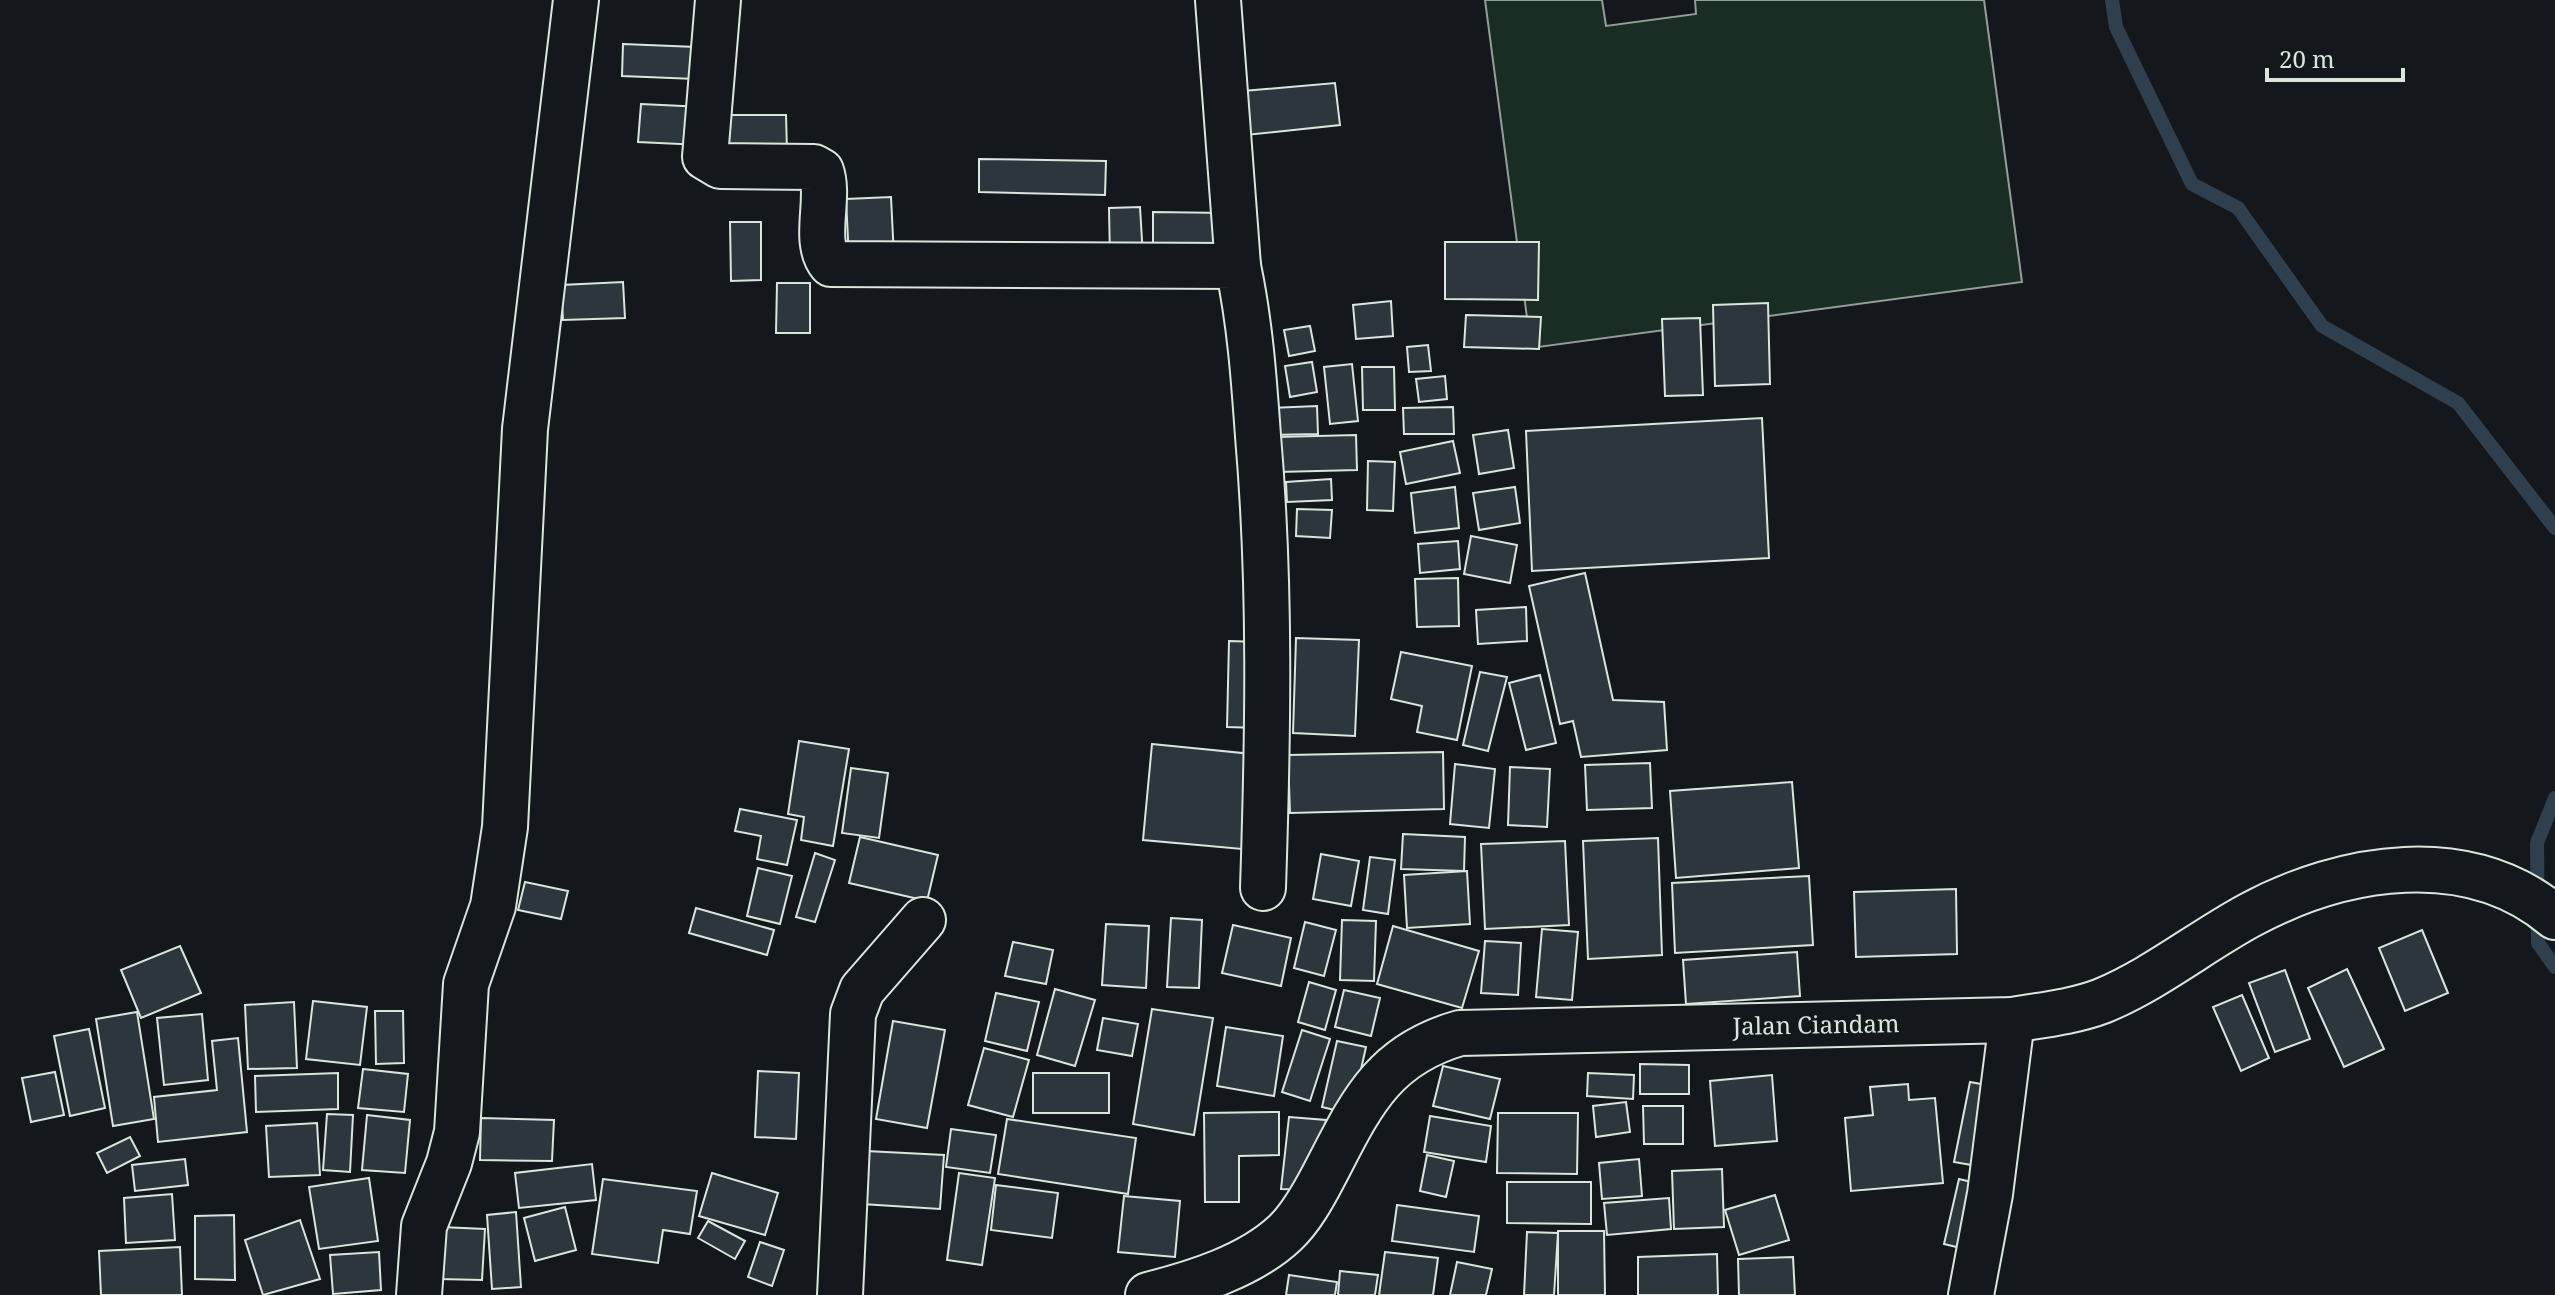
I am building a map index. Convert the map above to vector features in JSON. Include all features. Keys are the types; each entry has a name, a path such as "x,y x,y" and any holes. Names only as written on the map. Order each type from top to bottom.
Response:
{"street":[{"path":"419,1295 424,1226 449,1163 457,1132 466,984 493,906 505,827 525,429 576,0"},
{"path":"718,0 705,157 720,166 814,167 821,171 825,253 831,264 1238,266"},
{"path":"1218,0 1238,266 1252,352 1266,555 1269,720 1263,888"},
{"name":"Jalan Ciandam","path":"1148,1295 1252,1258 1288,1230 1318,1186 1374,1087 1391,1067 1430,1041 1460,1033 1511,1030 2012,1020 2064,1012 2100,1001 2141,982 2250,915 2304,891 2336,881 2394,872 2446,870 2484,877 2535,904"},
{"path":"840,1295 853,1014 862,990 923,920"},
{"path":"1971,1295 1990,1194 2012,1020"}],"green space":[{"path":"1485,0 1602,0 1606,26 1696,14 1695,0 1984,0 2022,282 1531,348"}],"building":[{"path":"623,44 696,47 695,79 622,76"},
{"path":"1335,83 1340,125 1246,135 1243,91"},
{"path":"641,104 703,107 701,145 638,142"},
{"path":"725,115 786,115 787,151 725,152"},
{"path":"979,159 1106,161 1105,195 979,192"},
{"path":"891,197 894,257 849,259 846,199"},
{"path":"1140,207 1143,257 1110,258 1109,208"},
{"path":"1153,212 1227,213 1226,262 1153,260"},
{"path":"730,222 761,222 761,280 731,281"},
{"path":"1445,242 1539,242 1538,300 1445,299"},
{"path":"623,282 625,318 563,320 561,285"},
{"path":"777,283 810,283 810,333 776,333"},
{"path":"1391,301 1393,336 1356,339 1353,305"},
{"path":"1768,303 1770,384 1715,386 1713,305"},
{"path":"1466,315 1541,317 1539,349 1464,347"},
{"path":"1700,318 1703,395 1665,396 1662,319"},
{"path":"1310,326 1315,351 1289,356 1284,330"},
{"path":"1428,345 1431,371 1409,372 1407,347"},
{"path":"1312,362 1317,392 1290,397 1285,366"},
{"path":"1352,364 1358,421 1330,424 1324,367"},
{"path":"1362,367 1394,367 1395,410 1363,410"},
{"path":"1445,376 1447,399 1419,402 1416,379"},
{"path":"1317,406 1318,434 1270,435 1269,408"},
{"path":"1453,407 1454,434 1404,434 1403,408"},
{"path":"1762,418 1769,558 1532,571 1526,431"},
{"path":"1508,430 1514,468 1479,474 1473,435"},
{"path":"1356,435 1357,470 1278,472 1277,437"},
{"path":"1453,441 1460,473 1406,484 1400,452"},
{"path":"1368,461 1395,462 1393,511 1367,510"},
{"path":"1331,479 1332,500 1287,502 1286,482"},
{"path":"1455,487 1459,528 1415,533 1411,493"},
{"path":"1515,487 1520,523 1479,530 1473,493"},
{"path":"1297,509 1332,510 1330,538 1296,536"},
{"path":"1471,536 1517,545 1510,583 1464,574"},
{"path":"1458,541 1460,569 1420,573 1418,544"},
{"path":"1585,573 1613,700 1664,702 1667,750 1581,757 1573,721 1560,724 1529,586"},
{"path":"1458,578 1459,626 1417,627 1415,579"},
{"path":"1526,607 1527,641 1478,644 1476,610"},
{"path":"1296,638 1359,640 1355,736 1293,733"},
{"path":"1229,641 1259,642 1258,728 1227,727"},
{"path":"1401,652 1472,666 1457,740 1417,732 1422,706 1391,699"},
{"path":"1480,672 1507,677 1488,751 1463,745"},
{"path":"1540,675 1556,743 1526,750 1509,683"},
{"path":"799,741 849,749 833,846 801,840 804,817 788,814"},
{"path":"1152,744 1252,754 1242,849 1143,840"},
{"path":"1443,752 1444,809 1290,813 1288,755"},
{"path":"1650,763 1652,808 1587,810 1585,765"},
{"path":"1455,764 1495,769 1489,828 1450,824"},
{"path":"1510,767 1550,769 1547,827 1508,825"},
{"path":"851,768 888,773 879,838 842,833"},
{"path":"1792,782 1799,868 1676,878 1670,791"},
{"path":"740,809 797,820 787,865 757,859 761,836 735,831"},
{"path":"1403,834 1465,837 1464,871 1401,869"},
{"path":"860,837 938,855 927,901 849,883"},
{"path":"1658,838 1662,955 1588,959 1583,841"},
{"path":"1565,841 1569,925 1485,929 1481,844"},
{"path":"815,853 835,860 815,922 796,917"},
{"path":"1321,854 1359,861 1351,906 1313,899"},
{"path":"1370,857 1395,860 1388,914 1363,910"},
{"path":"758,868 792,876 780,924 747,916"},
{"path":"1467,871 1470,924 1407,928 1404,875"},
{"path":"1809,876 1813,945 1675,953 1672,883"},
{"path":"525,882 568,891 561,919 518,910"},
{"path":"1956,889 1957,954 1856,957 1854,892"},
{"path":"696,908 774,930 767,955 689,933"},
{"path":"1171,918 1202,920 1199,988 1167,987"},
{"path":"1342,920 1376,921 1374,981 1340,980"},
{"path":"1305,922 1336,930 1324,976 1294,968"},
{"path":"1106,924 1149,926 1146,988 1102,985"},
{"path":"1233,925 1291,938 1281,986 1222,973"},
{"path":"1393,926 1479,951 1462,1008 1377,984"},
{"path":"1542,929 1578,932 1572,1000 1536,997"},
{"path":"2422,930 2448,993 2405,1011 2379,948"},
{"path":"1485,941 1521,943 1518,995 1481,993"},
{"path":"1013,942 1053,950 1046,984 1005,976"},
{"path":"180,946 201,993 141,1018 121,970"},
{"path":"1797,952 1800,996 1686,1004 1683,960"},
{"path":"2347,969 2384,1049 2344,1067 2308,988"},
{"path":"2285,970 2310,1039 2275,1052 2249,983"},
{"path":"1309,982 1336,990 1325,1030 1298,1022"},
{"path":"1055,989 1095,1000 1075,1066 1037,1055"},
{"path":"1344,990 1380,998 1371,1036 1335,1027"},
{"path":"996,993 1039,1002 1027,1051 985,1041"},
{"path":"2242,995 2269,1058 2241,1071 2213,1007"},
{"path":"313,1001 367,1007 360,1065 306,1059"},
{"path":"294,1002 297,1068 248,1069 245,1005"},
{"path":"1152,1009 1213,1018 1194,1135 1133,1124"},
{"path":"375,1011 403,1011 404,1063 376,1064"},
{"path":"137,1012 154,1119 113,1126 96,1019"},
{"path":"202,1014 208,1080 164,1085 157,1018"},
{"path":"1103,1018 1138,1024 1132,1056 1097,1050"},
{"path":"893,1021 945,1030 927,1128 876,1119"},
{"path":"1226,1027 1283,1036 1274,1096 1217,1086"},
{"path":"89,1029 105,1108 70,1116 54,1036"},
{"path":"1302,1030 1330,1039 1310,1101 1282,1092"},
{"path":"238,1038 247,1132 158,1142 154,1097 217,1090 212,1041"},
{"path":"1337,1041 1366,1047 1351,1114 1322,1107"},
{"path":"984,1048 1029,1060 1013,1117 968,1105"},
{"path":"1640,1064 1689,1065 1689,1094 1640,1094"},
{"path":"1443,1066 1500,1079 1490,1119 1433,1106"},
{"path":"363,1069 408,1074 404,1112 358,1108"},
{"path":"758,1071 799,1073 796,1139 755,1137"},
{"path":"55,1072 64,1115 31,1122 22,1078"},
{"path":"338,1073 338,1109 256,1112 255,1076"},
{"path":"1033,1073 1109,1073 1109,1113 1033,1113"},
{"path":"1588,1073 1634,1075 1633,1099 1587,1096"},
{"path":"1772,1075 1777,1141 1715,1146 1710,1081"},
{"path":"1970,1082 1998,1087 1983,1167 1954,1162"},
{"path":"1908,1084 1909,1100 1935,1098 1943,1183 1851,1191 1845,1118 1873,1115 1870,1087"},
{"path":"1626,1102 1630,1132 1596,1137 1593,1106"},
{"path":"1643,1106 1683,1106 1683,1144 1644,1144"},
{"path":"1279,1112 1279,1155 1239,1156 1239,1202 1205,1202 1204,1113"},
{"path":"1498,1113 1578,1113 1577,1174 1497,1173"},
{"path":"327,1114 353,1115 350,1172 323,1170"},
{"path":"367,1115 410,1120 405,1173 362,1170"},
{"path":"1430,1116 1491,1126 1486,1162 1424,1152"},
{"path":"1289,1117 1326,1120 1313,1190 1281,1189"},
{"path":"481,1118 554,1120 552,1161 480,1160"},
{"path":"1007,1119 1136,1138 1128,1194 998,1174"},
{"path":"317,1123 320,1175 269,1177 266,1126"},
{"path":"951,1129 996,1135 990,1173 946,1167"},
{"path":"130,1137 140,1156 107,1173 97,1153"},
{"path":"866,1151 944,1155 940,1209 862,1204"},
{"path":"1427,1155 1454,1161 1446,1197 1420,1191"},
{"path":"185,1159 188,1185 135,1191 132,1165"},
{"path":"1639,1159 1642,1196 1602,1199 1599,1163"},
{"path":"592,1164 596,1200 519,1208 515,1173"},
{"path":"1722,1169 1724,1227 1674,1229 1672,1171"},
{"path":"712,1173 778,1193 765,1235 699,1216"},
{"path":"959,1173 995,1178 982,1265 947,1260"},
{"path":"369,1178 378,1241 319,1249 309,1187"},
{"path":"603,1179 697,1191 690,1234 663,1230 658,1263 592,1254"},
{"path":"1959,1179 1989,1186 1973,1251 1944,1244"},
{"path":"1507,1182 1591,1182 1591,1224 1507,1223"},
{"path":"996,1185 1058,1193 1052,1238 991,1230"},
{"path":"172,1194 175,1240 126,1243 124,1198"},
{"path":"1775,1195 1789,1240 1739,1255 1725,1210"},
{"path":"1124,1196 1180,1201 1175,1257 1118,1252"},
{"path":"1669,1198 1671,1229 1607,1235 1604,1203"},
{"path":"1397,1205 1479,1216 1474,1252 1392,1241"},
{"path":"565,1207 576,1250 535,1261 524,1218"},
{"path":"516,1212 521,1287 492,1289 487,1215"},
{"path":"234,1215 235,1280 195,1279 195,1216"},
{"path":"300,1220 320,1279 263,1295 245,1240"},
{"path":"708,1221 745,1241 735,1259 698,1238"},
{"path":"441,1227 485,1229 482,1280 439,1279"},
{"path":"1558,1231 1604,1231 1605,1295 1558,1295"},
{"path":"1527,1232 1558,1233 1554,1295 1524,1295"},
{"path":"760,1242 784,1250 772,1286 748,1277"},
{"path":"180,1247 182,1295 101,1295 99,1251"},
{"path":"379,1252 381,1290 333,1294 330,1255"},
{"path":"1385,1252 1438,1258 1433,1295 1379,1295"},
{"path":"1717,1254 1718,1295 1638,1295 1638,1257"},
{"path":"1793,1257 1795,1295 1739,1295 1738,1259"},
{"path":"1457,1262 1492,1269 1486,1295 1450,1295"},
{"path":"1340,1271 1378,1275 1375,1295 1338,1295"},
{"path":"1289,1275 1337,1282 1335,1295 1286,1295"}],"waterway":[{"path":"2112,0 2116,27 2192,184 2238,208 2322,326 2458,403 2555,528"},
{"path":"2555,798 2537,843 2538,943 2555,967"}]}
